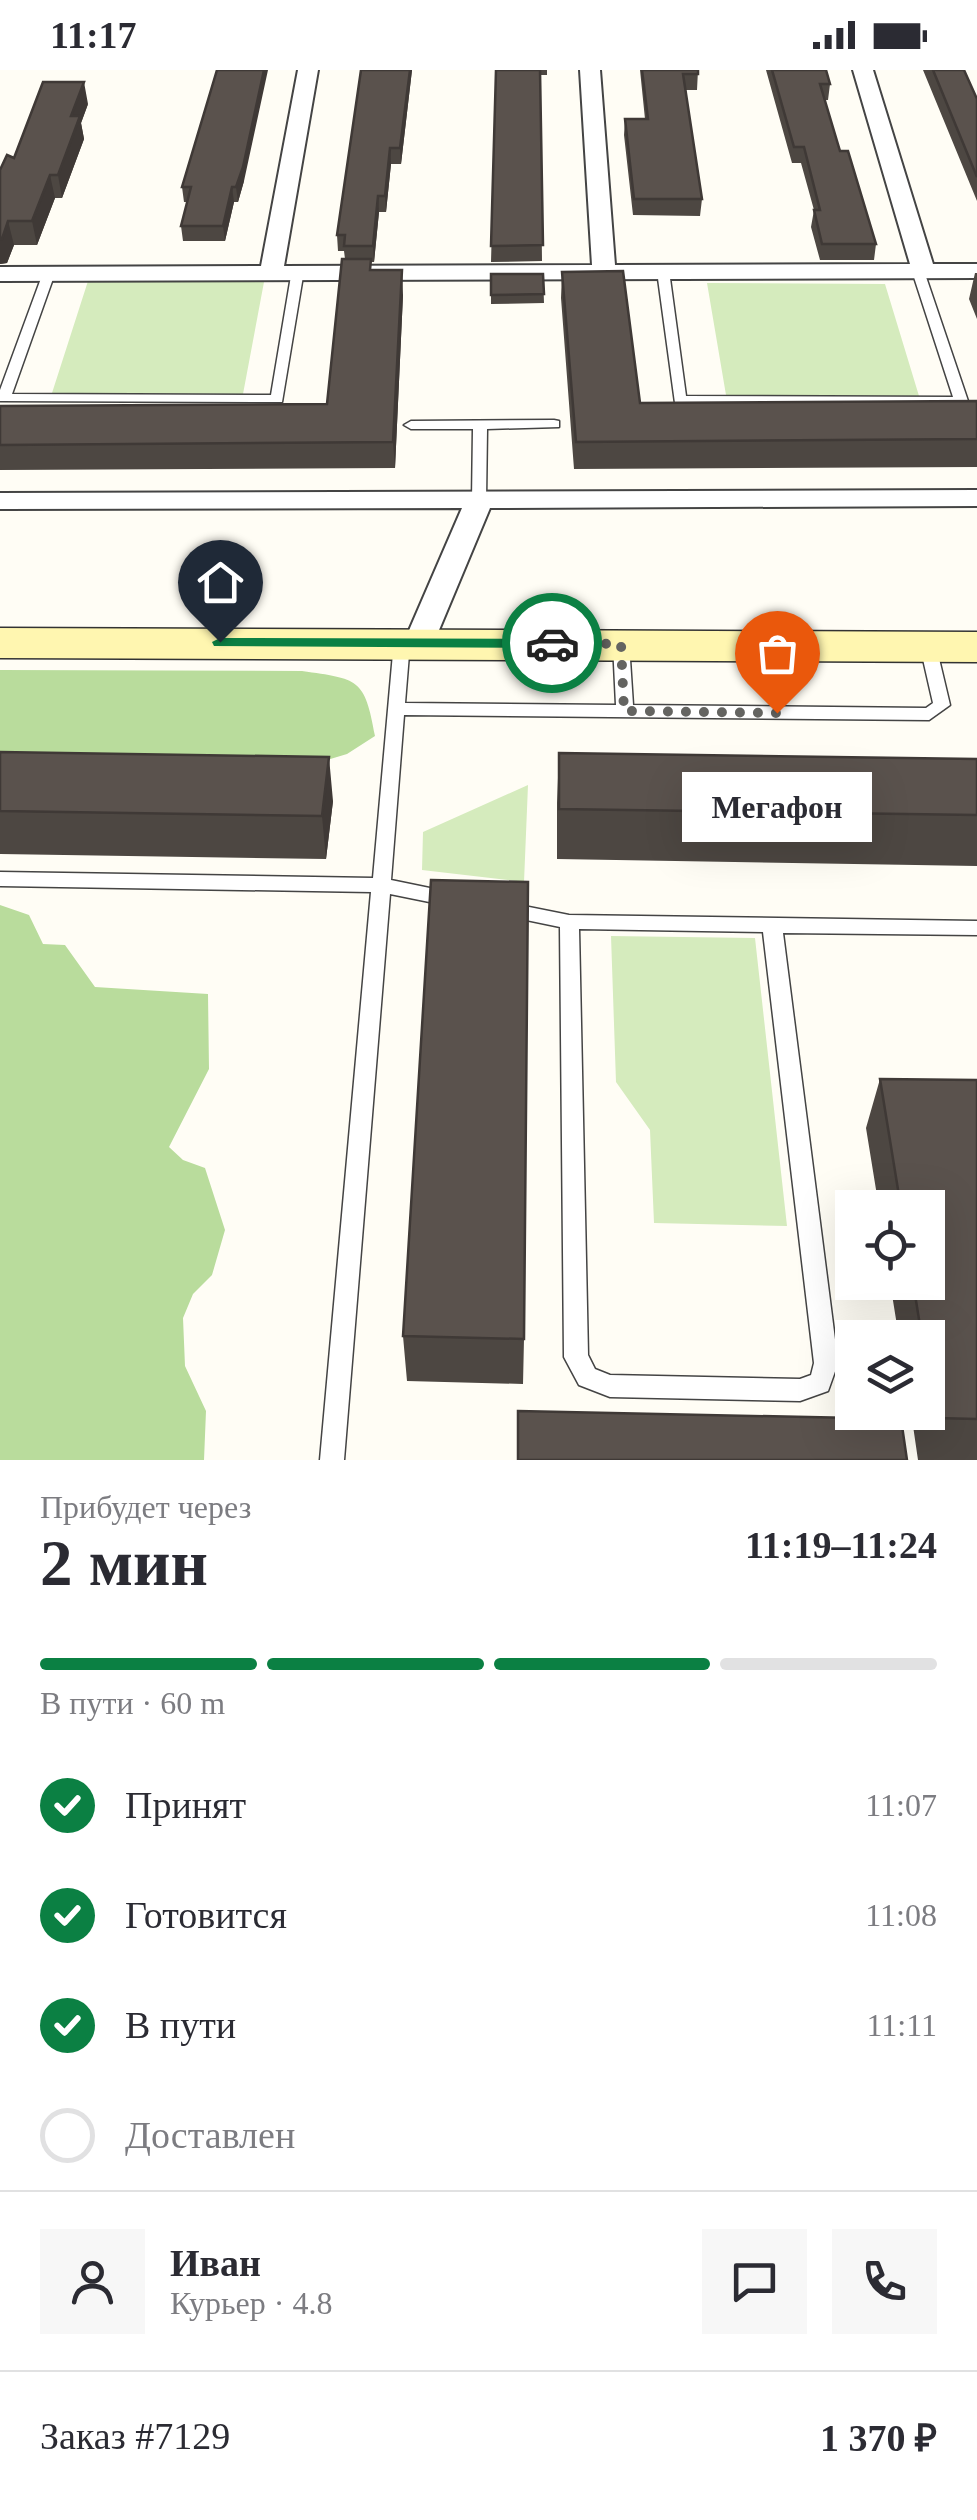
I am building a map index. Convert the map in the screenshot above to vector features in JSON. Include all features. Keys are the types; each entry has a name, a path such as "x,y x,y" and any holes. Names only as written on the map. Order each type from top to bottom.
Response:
{"main road":[{"path":"0,643 977,647"}],"street":[{"path":"272,270 308,70"},
{"path":"590,70 604,271"},
{"path":"864,70 921,271"},
{"path":"0,274 272,270 977,271"},
{"path":"0,501 977,498"},
{"path":"411,642 479,500"}],"lane":[{"path":"48,273 4,398 278,399 298,270"},
{"path":"663,271 680,400 961,401 921,271"},
{"path":"412,425 554,424"},
{"path":"479,500 480,425"},
{"path":"332,1460 396,709 411,642"},
{"path":"621,644 624,711"},
{"path":"396,709 930,714 942,705 928,646"},
{"path":"0,879 382,885 569,922 977,928"},
{"path":"569,922 576,1357 587,1377 610,1386 800,1390 820,1382 826,1362 772,925"}],"green space":[{"path":"88,281 264,282 243,394 52,393"},
{"path":"707,283 885,284 919,396 726,395"},
{"path":"0,670 321,674 356,685 367,702 375,736 347,754 297,769 0,782"},
{"path":"528,785 524,882 422,870 423,832"},
{"path":"0,905 29,915 43,944 65,945 95,987 208,994 209,1069 169,1147 183,1160 205,1168 225,1230 212,1275 193,1294 183,1318 185,1366 206,1411 204,1460 0,1460"},
{"path":"611,936 755,938 787,1226 654,1223 650,1130 616,1082"}],"building":[{"path":"217,70 264,70 243,167 236,187 232,187 223,226 181,226 191,187 182,187"},
{"path":"361,70 410,70 400,148 390,148 385,196 378,196 373,246 344,246 345,235 337,235"},
{"path":"496,70 540,70 543,245 491,246"},
{"path":"642,70 698,70 698,74 683,74 702,199 634,199 625,119 648,119"},
{"path":"772,70 826,70 830,84 820,84 840,151 848,151 876,244 822,244 814,210 820,210 804,147 794,147"},
{"path":"933,70 964,70 977,99 977,177"},
{"path":"43,82 84,82 71,116 80,116 58,175 50,175 32,221 8,221 0,239 0,170 7,155 14,158"},
{"path":"342,259 371,259 370,270 402,270 393,442 0,445 0,406 327,404"},
{"path":"623,271 640,403 977,401 977,439 576,442 562,272"},
{"path":"491,274 543,274 544,294 491,295"},
{"path":"0,752 329,757 322,816 0,811"},
{"path":"559,753 977,759 977,815 559,809"},
{"path":"431,880 528,882 524,1339 403,1336"},
{"path":"880,1079 977,1080 977,1419 945,1418 945,1320 919,1320 916,1300 945,1300 945,1190 898,1190"},
{"path":"518,1411 835,1418 835,1430 903,1430 907,1460 518,1460"}],"way so far":[{"path":"552,643 621,644 624,711 777,713"}],"place":[{"name":"Мегафон","path":"777,713"}],"route":[{"path":"220,642 552,643"}]}
